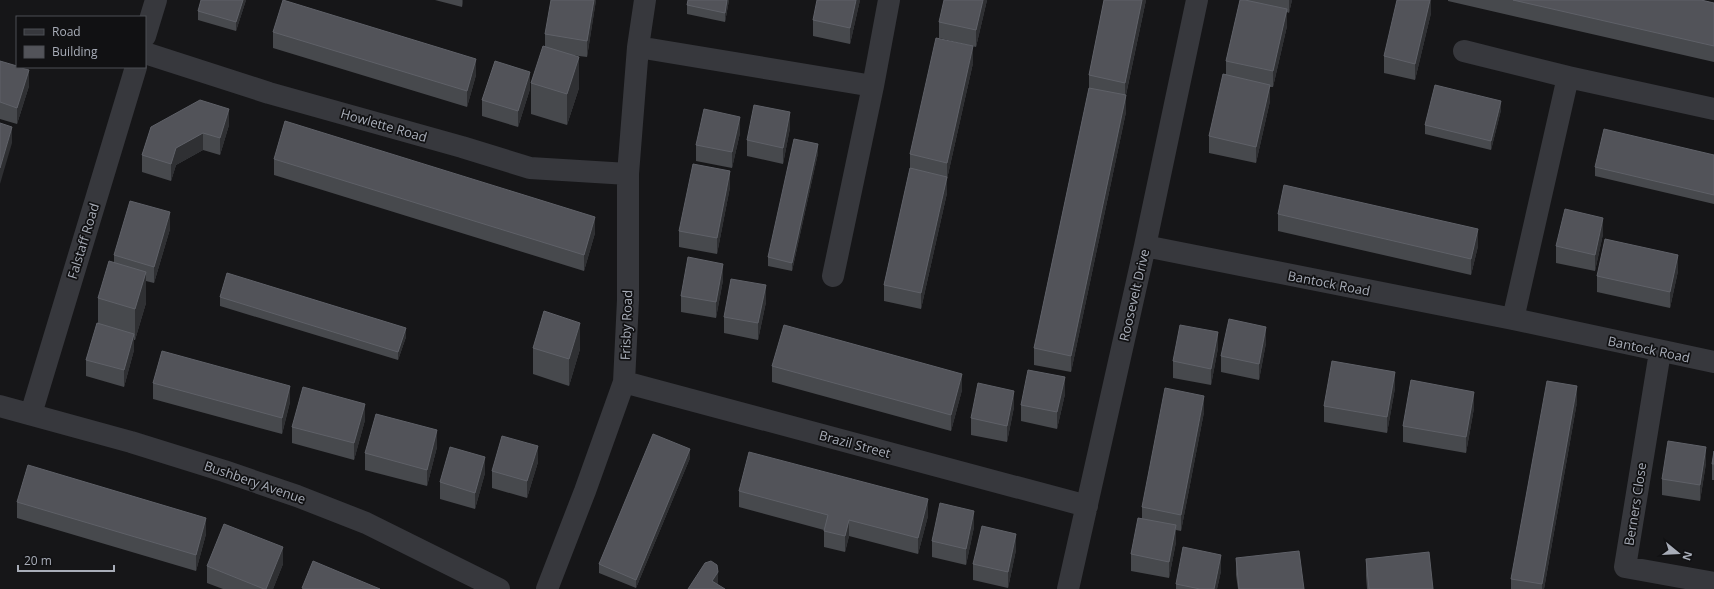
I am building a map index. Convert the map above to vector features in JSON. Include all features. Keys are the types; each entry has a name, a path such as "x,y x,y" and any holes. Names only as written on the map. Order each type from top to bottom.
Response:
{"street":[{"path":"146,33 156,0"},
{"name":"Frisby Road","path":"547,589 586,491 624,382 628,300 628,174 638,47 645,0"},
{"path":"833,276 873,86 889,0"},
{"name":"Roosevelt Drive","path":"1068,589 1145,246 1197,0"},
{"path":"638,47 873,86"},
{"path":"1464,51 1568,77 1714,110"},
{"name":"Howlette Road","path":"146,53 269,93 462,147 530,168 628,174"},
{"name":"Falstaff Road","path":"31,414 136,68"},
{"path":"1513,319 1568,77"},
{"name":"Bantock Road","path":"1145,246 1513,319 1660,352 1714,362"},
{"name":"Berners Close","path":"1660,352 1626,567 1714,583"},
{"name":"Brazil Street","path":"624,382 1087,506"},
{"name":"Bushbery Avenue","path":"0,406 167,453 297,496 366,523 499,589"}],"building":[{"path":"201,0 243,0 236,22 198,11"},
{"path":"283,0 476,59 467,91 273,32"},
{"path":"551,0 594,0 587,41 545,34"},
{"path":"688,0 727,0 725,13 687,5"},
{"path":"817,0 856,0 850,28 813,20"},
{"path":"944,0 983,0 976,30 939,22"},
{"path":"1104,0 1142,0 1125,83 1089,75"},
{"path":"1240,0 1287,9 1273,71 1226,61"},
{"path":"1397,0 1430,0 1415,64 1384,56"},
{"path":"1513,0 1701,0 1714,3 1714,46"},
{"path":"936,38 973,46 947,163 910,154"},
{"path":"543,46 579,57 567,94 531,83"},
{"path":"0,61 16,66 16,68 29,70 17,108 0,102"},
{"path":"495,61 530,72 518,111 482,100"},
{"path":"1223,74 1270,85 1256,147 1209,136"},
{"path":"1435,85 1501,101 1491,141 1425,125"},
{"path":"1089,88 1126,95 1071,356 1034,348"},
{"path":"200,100 229,109 220,138 203,133 176,148 171,164 142,155 151,127"},
{"path":"754,105 790,112 783,148 747,140"},
{"path":"704,109 740,117 732,152 696,145"},
{"path":"285,121 595,217 584,255 274,159"},
{"path":"0,123 12,127 0,168"},
{"path":"1604,129 1714,155 1714,195 1595,167"},
{"path":"794,139 818,144 792,263 768,257"},
{"path":"693,164 730,171 717,238 679,231"},
{"path":"910,168 947,177 921,293 884,285"},
{"path":"1284,185 1478,229 1471,259 1278,214"},
{"path":"130,201 170,212 154,267 114,255"},
{"path":"1565,209 1603,218 1595,255 1556,246"},
{"path":"1605,239 1678,255 1670,292 1597,276"},
{"path":"688,257 723,264 716,302 681,296"},
{"path":"109,261 146,272 135,309 98,298"},
{"path":"227,273 406,328 398,352 220,297"},
{"path":"731,279 766,285 758,323 724,317"},
{"path":"544,311 580,323 569,359 533,348"},
{"path":"1229,319 1266,327 1259,364 1221,356"},
{"path":"97,323 134,334 124,370 86,360"},
{"path":"784,325 962,374 951,415 772,366"},
{"path":"1180,325 1218,332 1211,369 1173,361"},
{"path":"162,351 290,386 282,418 153,383"},
{"path":"1332,361 1395,372 1387,417 1324,406"},
{"path":"1028,370 1065,377 1057,412 1021,405"},
{"path":"1411,380 1474,392 1466,437 1403,426"},
{"path":"1547,381 1577,386 1542,584 1511,579"},
{"path":"978,383 1014,391 1007,426 971,418"},
{"path":"303,387 365,404 354,443 292,427"},
{"path":"1165,388 1204,396 1181,515 1142,507"},
{"path":"376,414 437,430 427,470 365,453"},
{"path":"653,434 690,449 636,580 599,564"},
{"path":"502,436 538,446 527,481 492,471"},
{"path":"1668,441 1706,447 1700,485 1662,479"},
{"path":"450,447 485,457 475,493 440,482"},
{"path":"1714,451 1714,464 1712,464"},
{"path":"749,452 928,499 918,538 849,520 845,536 824,531 828,515 739,491"},
{"path":"28,465 206,518 196,555 17,502"},
{"path":"940,503 974,511 966,549 932,541"},
{"path":"1138,518 1176,525 1169,562 1131,554"},
{"path":"224,524 283,547 266,589 207,566"},
{"path":"982,526 1016,534 1008,572 973,564"},
{"path":"1183,547 1221,555 1214,589 1200,589 1176,584"},
{"path":"1299,551 1304,589 1239,589 1236,558"},
{"path":"1429,552 1433,589 1369,589 1366,559"},
{"path":"313,561 380,589 304,589 302,588"},
{"path":"711,561 717,565 718,572 712,581 725,589 688,589 705,563"}]}
